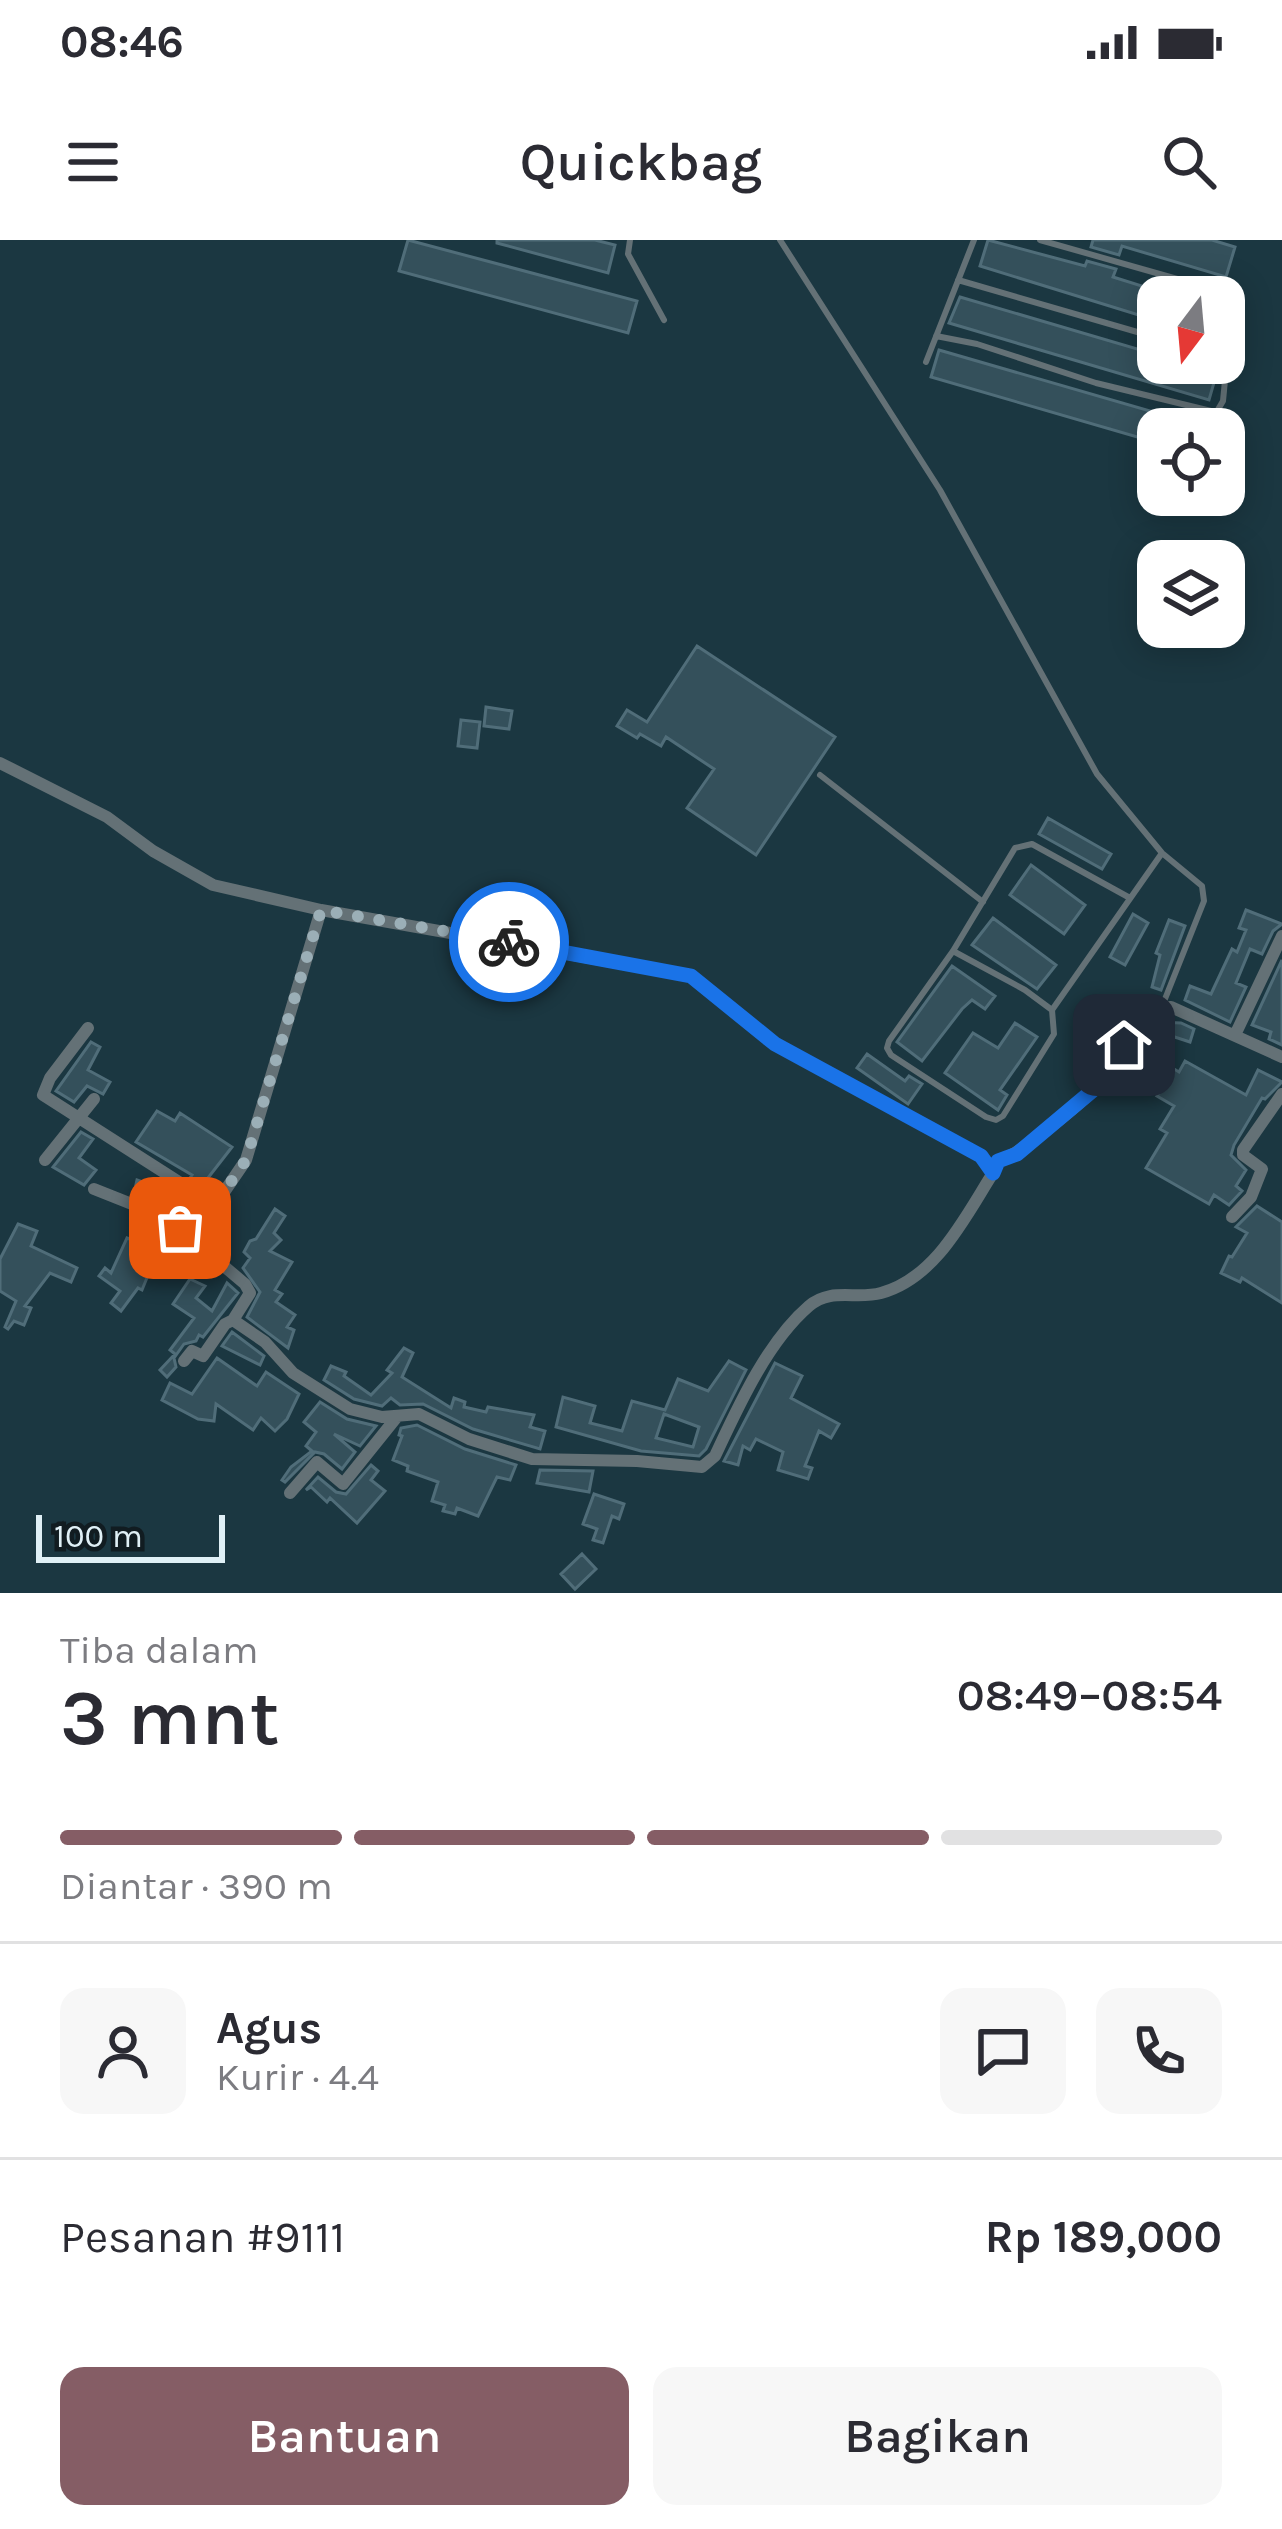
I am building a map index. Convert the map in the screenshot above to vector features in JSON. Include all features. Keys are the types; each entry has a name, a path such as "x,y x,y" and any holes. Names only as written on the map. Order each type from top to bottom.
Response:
{"street":[{"path":"0,763 107,817 195,877 246,895 691,976 775,1044 981,1156 993,1173"},
{"path":"192,1239 246,1160 321,910"},
{"path":"1235,1035 1282,936"},
{"path":"233,1320 266,1342 292,1373 339,1404 366,1414 396,1418 419,1414 469,1439 532,1459 710,1464 764,1363 811,1304 837,1294 876,1295 911,1279 945,1246 998,1161 1017,1154 1092,1091 1139,1021 1154,1008 1171,1007 1282,1057"},
{"path":"88,1028 50,1078 43,1095 179,1181 209,1213"},
{"path":"1232,1217 1252,1197 1262,1168 1243,1155 1243,1150 1282,1094"},
{"path":"45,1160 94,1099"},
{"path":"94,1189 166,1218 250,1293 202,1356 192,1351 184,1361"},
{"path":"290,1493 317,1462 343,1484 396,1418"}],"lane":[{"path":"630,240 628,254 664,320"},
{"path":"780,240 940,490 1097,774 1162,854 1204,892 1162,1007"},
{"path":"926,362 974,240"},
{"path":"1040,240 1167,276"},
{"path":"958,280 1137,332"},
{"path":"936,336 1211,411 1214,418 1225,384"},
{"path":"820,775 982,902"},
{"path":"1130,898 1032,844 1015,848 887,1048 891,1055 986,1117 1003,1116 1044,1056 1054,1034 1052,1010 1162,854"},
{"path":"952,951 1052,1010"}],"building":[{"path":"408,240 637,301 628,333 399,271"},
{"path":"497,240 595,240 615,245 608,273"},
{"path":"988,240 1085,266 1087,261 1116,269 1113,277 1137,284 1137,315 980,266"},
{"path":"1093,240 1212,240 1235,247 1223,276 1122,246 1119,255 1091,247"},
{"path":"960,297 1137,349 1137,379 949,323"},
{"path":"939,350 1140,408 1137,437 931,377"},
{"path":"1155,384 1214,384 1209,400"},
{"path":"697,646 835,737 756,855 687,808 714,769 666,737 661,746 617,726 627,710 647,722"},
{"path":"486,707 512,711 509,729 484,726"},
{"path":"461,720 480,722 477,748 458,746"},
{"path":"1048,818 1111,854 1102,869 1039,834"},
{"path":"1031,865 1085,905 1064,934 1010,895"},
{"path":"1246,910 1282,924 1273,931 1262,954 1250,949 1236,983 1246,987 1230,1022 1185,1000 1190,986 1211,994 1232,949 1237,952 1246,930 1239,928"},
{"path":"1133,914 1148,923 1125,965 1110,957"},
{"path":"993,918 1056,965 1037,989 972,945"},
{"path":"1169,920 1185,926 1161,990 1152,987 1160,955 1156,953"},
{"path":"1282,960 1282,1045 1269,1039 1271,1032 1252,1025"},
{"path":"952,966 995,996 985,1009 972,1000 922,1061 897,1042"},
{"path":"1157,1022 1194,1029 1190,1042 1156,1031"},
{"path":"1015,1023 1037,1037 1000,1090 1007,1095 998,1110 945,1073 973,1033 998,1048"},
{"path":"91,1042 100,1047 88,1070 110,1082 103,1094 87,1086 74,1102 56,1091"},
{"path":"867,1054 905,1081 909,1076 922,1084 908,1104 857,1068"},
{"path":"1156,1058 1179,1072 1185,1061 1246,1095 1258,1070 1282,1082 1262,1098 1234,1145 1231,1155 1246,1170 1236,1186 1242,1191 1229,1205 1214,1195 1209,1204 1146,1168 1167,1133 1160,1129 1174,1106 1157,1096 1161,1091 1141,1076"},
{"path":"157,1111 175,1121 180,1113 232,1147 204,1183 213,1190 208,1197 192,1175 136,1142"},
{"path":"81,1132 93,1139 79,1158 96,1170 84,1185 53,1167"},
{"path":"137,1180 176,1194 186,1204 179,1215 134,1193"},
{"path":"1257,1206 1282,1222 1282,1303 1242,1278 1240,1282 1221,1273 1247,1233 1236,1227"},
{"path":"275,1209 285,1216 274,1233 281,1240 270,1251 292,1262 275,1290 282,1294 276,1302 295,1315 287,1327 294,1330 288,1348 247,1317 260,1292 243,1268 250,1258 244,1252"},
{"path":"18,1224 37,1231 31,1246 77,1268 71,1282 50,1273 25,1306 31,1308 24,1325 14,1321 8,1329 16,1301 0,1291 0,1259"},
{"path":"156,1225 198,1258 188,1266 147,1236"},
{"path":"127,1238 143,1244 139,1257 153,1263 142,1290 138,1288 121,1311 111,1303 120,1291 99,1276 105,1268 111,1273"},
{"path":"190,1279 205,1286 196,1298 212,1311 227,1283 238,1293 203,1337 184,1344 167,1377 160,1370 175,1354 170,1350 194,1318 173,1304"},
{"path":"232,1332 264,1356 260,1365 222,1346"},
{"path":"404,1348 413,1353 402,1377 451,1408 454,1398 465,1402 464,1407 486,1412 488,1407 534,1415 530,1427 545,1431 540,1449 473,1429 423,1404 400,1405 391,1398 382,1406 354,1399 324,1380 331,1366 346,1372 344,1376 371,1395 392,1373 387,1370"},
{"path":"217,1358 257,1386 266,1372 299,1394 275,1431 261,1418 253,1430 216,1404 214,1421 198,1419 162,1400 170,1383 192,1394"},
{"path":"729,1361 746,1370 699,1456 641,1451 556,1427 563,1397 595,1406 590,1423 622,1431 632,1401 665,1410 678,1379 708,1391","holes":["664,1414 699,1427 693,1447 656,1438"]},
{"path":"775,1363 802,1376 791,1398 839,1424 831,1438 819,1431 805,1466 812,1468 808,1479 778,1470 783,1452 756,1439 750,1450 743,1446 738,1465 724,1461"},
{"path":"320,1402 347,1419 376,1426 360,1446 334,1434 355,1452 342,1469 315,1452 285,1482 291,1467 312,1451 306,1446 316,1432 304,1422"},
{"path":"417,1425 465,1449 516,1465 510,1480 497,1477 478,1516 457,1508 455,1514 443,1511 445,1505 432,1501 438,1482 407,1471 408,1466 393,1460 401,1428"},
{"path":"371,1465 378,1471 371,1480 385,1491 357,1523 330,1498 327,1502 311,1487 306,1490 318,1477 346,1494"},
{"path":"540,1470 593,1471 589,1492 537,1483"},
{"path":"594,1494 624,1504 619,1519 612,1516 603,1543 593,1540 597,1529 583,1524"},
{"path":"582,1554 596,1569 575,1589 561,1574"}],"way so far":[{"path":"180,1228 192,1239 243,1168 321,910 509,942"}],"route":[{"path":"509,942 691,976 775,1044 981,1156 993,1173 998,1161 1017,1154 1092,1091 1124,1045"}]}
